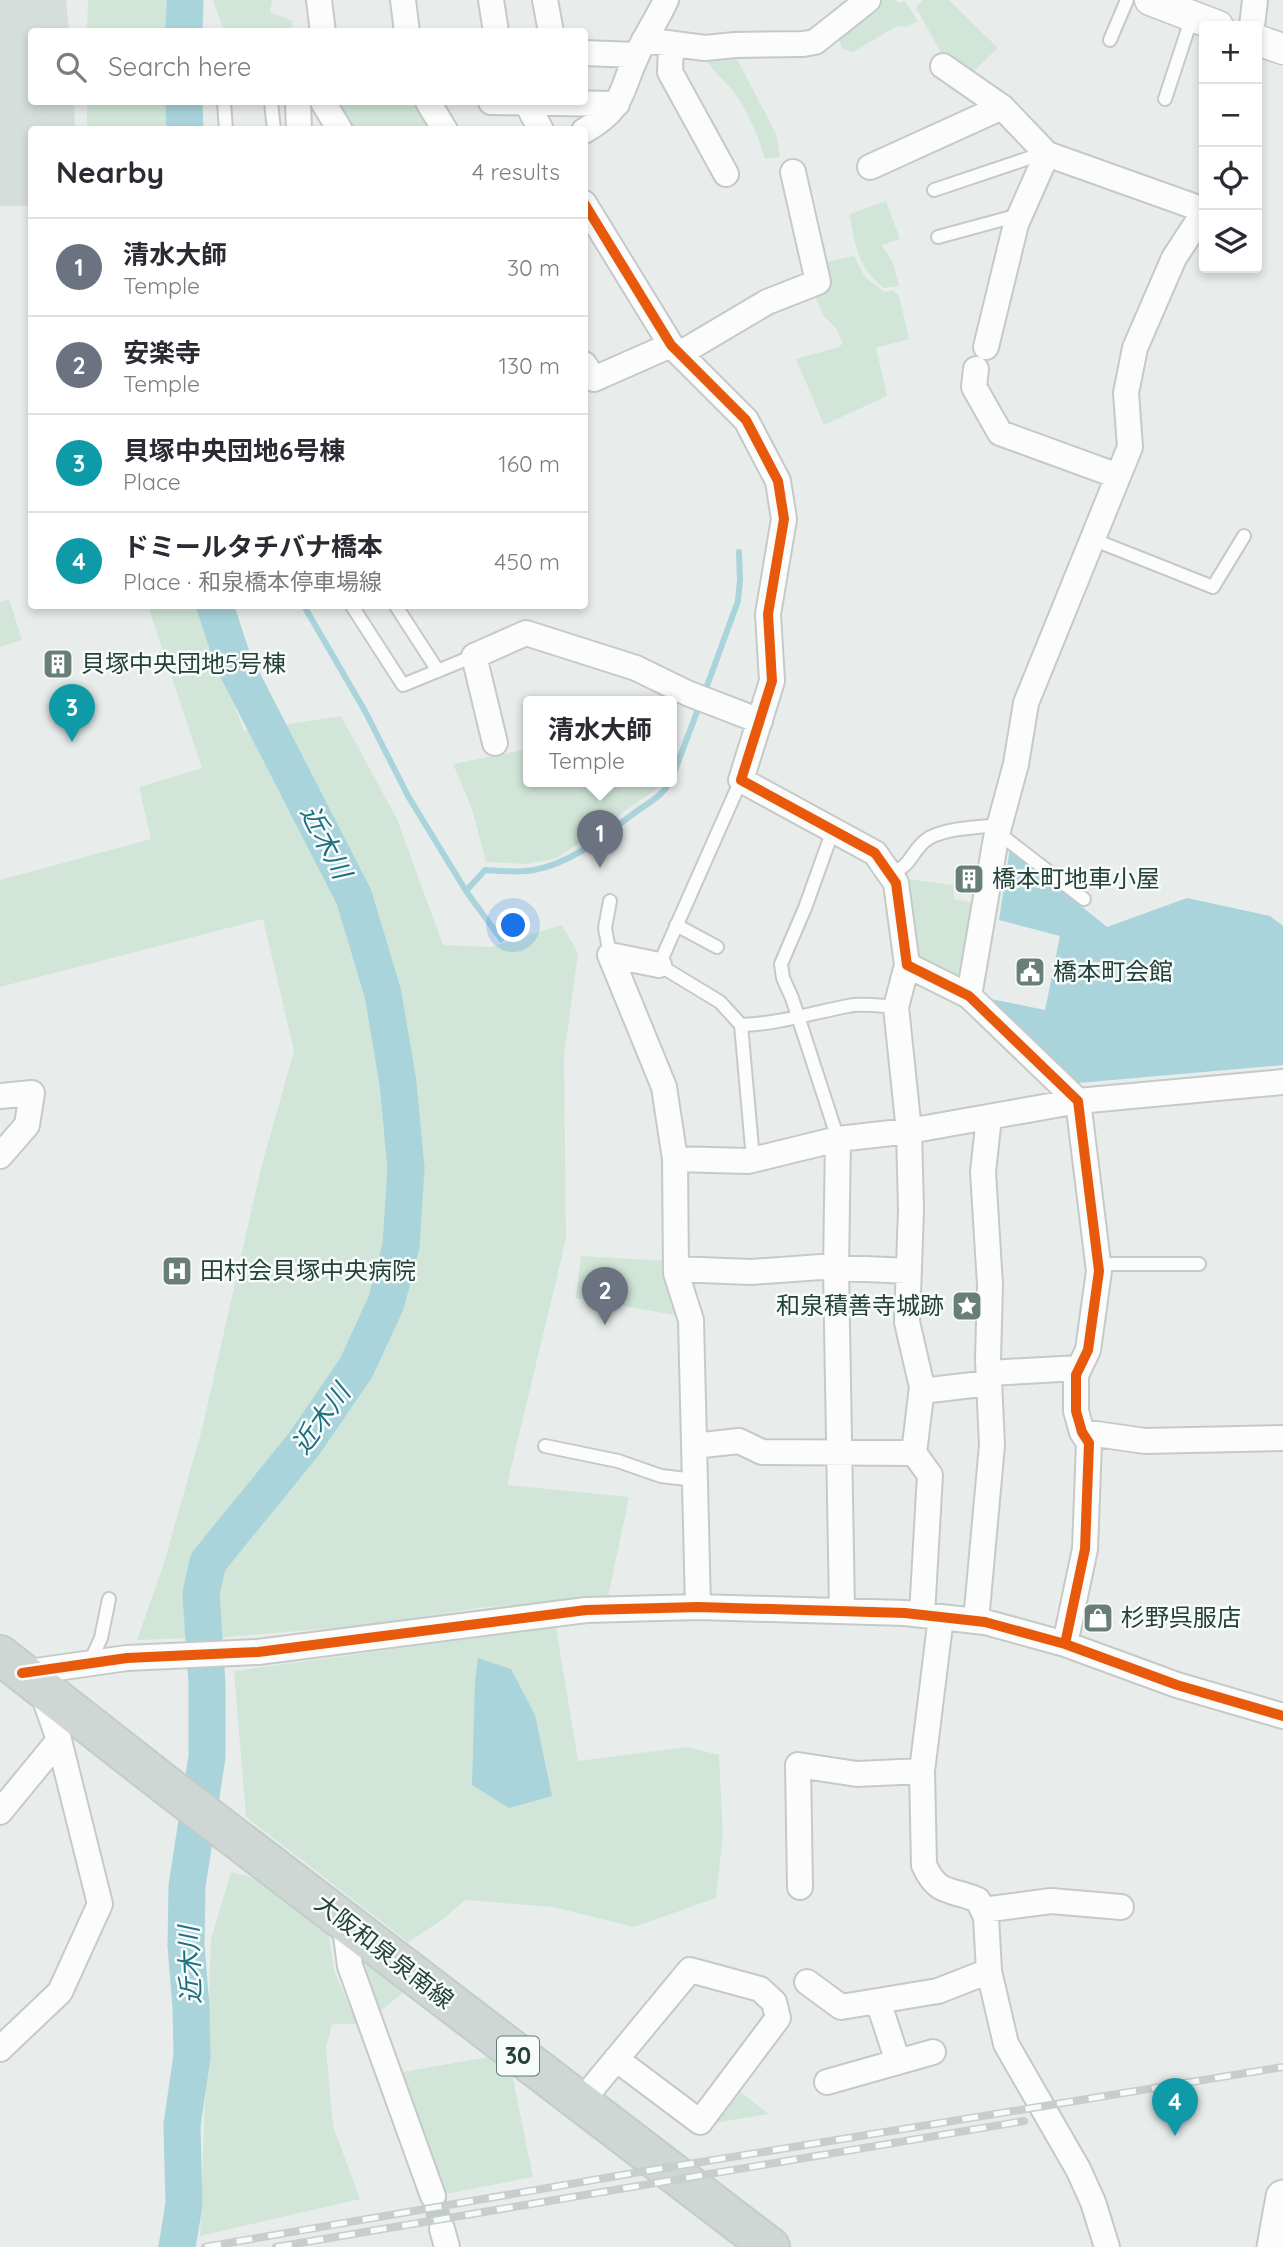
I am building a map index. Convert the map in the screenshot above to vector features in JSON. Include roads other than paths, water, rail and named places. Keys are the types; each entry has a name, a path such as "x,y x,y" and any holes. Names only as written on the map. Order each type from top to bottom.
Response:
{"main road":[{"name":"大阪和泉泉南線","path":"21,1672 580,2104 770,2247"},
{"path":"1274,2247 1283,2197"}],"street":[{"path":"319,0 322,28"},
{"path":"403,0 406,28"},
{"path":"491,0 494,28"},
{"path":"545,0 550,28"},
{"path":"588,129 603,120 617,104 640,48 666,0"},
{"path":"588,52 671,44 705,48 815,42 868,0"},
{"path":"1150,0 1205,21"},
{"path":"1253,21 1255,0"},
{"path":"1262,42 1283,49"},
{"path":"671,44 670,72 726,174"},
{"path":"943,66 1002,107 1045,157 1201,210"},
{"path":"588,103 617,104"},
{"path":"298,105 299,126"},
{"path":"325,105 338,126"},
{"path":"430,105 443,126"},
{"path":"528,105 539,126"},
{"path":"870,167 1002,107"},
{"path":"1045,157 1016,224 974,387 1000,433 1118,477"},
{"path":"588,376 676,349 768,302 818,282 793,172"},
{"path":"588,209 676,349 746,420 778,481 784,519 768,614 772,681 741,780 875,853 896,883 907,965 896,1007 909,1131 911,1210 906,1322 922,1391 914,1453 930,1475 931,1616 922,1771 924,1865 930,1878 940,1888 978,1900 986,1917 989,1971 1006,2044 1079,2169 1107,2247"},
{"path":"969,996 998,828 1016,764 1026,703 1130,447 1126,393 1135,348 1174,258 1199,219"},
{"path":"495,743 474,656 526,633 636,668 687,693 760,721"},
{"path":"610,955 659,965"},
{"path":"610,955 664,1087 675,1160 676,1269 691,1320 698,1607"},
{"path":"907,965 969,996 1078,1101 1098,1264 1088,1350 1076,1375 1076,1411 1082,1432 1089,1443 1085,1549 1065,1644"},
{"path":"675,1160 754,1159 838,1139 909,1131 1078,1101 1283,1082"},
{"path":"0,1096 32,1093 27,1125 0,1156"},
{"path":"976,1621 992,1445 989,1378 990,1284 983,1172 989,1117"},
{"path":"838,1139 836,1268 842,1611"},
{"path":"676,1269 751,1272 836,1268 909,1271"},
{"path":"922,1391 989,1378 1079,1368"},
{"path":"1082,1432 1144,1441 1283,1438"},
{"path":"694,1447 739,1441 762,1452 914,1453"},
{"path":"0,2049 60,1992 100,1904 59,1740 21,1672 127,1658 258,1652 586,1610 698,1607 842,1611 976,1621 1065,1644 1177,1685 1283,1716"},
{"path":"0,1812 59,1740"},
{"path":"800,1887 798,1765 857,1774 922,1771"},
{"path":"982,1910 1051,1901 1121,1907"},
{"path":"344,1920 350,1966 433,2196"},
{"path":"580,2104 616,2059 690,1970 760,1989 774,2002 778,2018 700,2122 616,2059"},
{"path":"807,1982 841,2007 938,1991 989,1971"},
{"path":"877,2001 898,2062"},
{"path":"827,2082 933,2052"}],"lane":[{"path":"1110,40 1127,0"},
{"path":"1165,99 1199,33"},
{"path":"225,105 226,126"},
{"path":"271,105 274,126"},
{"path":"934,190 1035,156 1045,157"},
{"path":"938,237 1021,215"},
{"path":"1092,539 1213,586 1244,536"},
{"path":"354,609 403,685 474,656"},
{"path":"398,609 438,671"},
{"path":"741,780 659,965 720,1002 741,1025 754,1159"},
{"path":"889,874 903,869 929,838 959,830 998,828 1084,899"},
{"path":"833,830 805,908 781,964 838,1139"},
{"path":"610,901 605,928 610,955"},
{"path":"676,925 717,947"},
{"path":"741,1025 797,1019 850,1006 896,1007"},
{"path":"1098,1264 1199,1264"},
{"path":"545,1446 618,1461 661,1476 695,1480"},
{"path":"90,1662 101,1638 109,1599"}],"water":[{"path":"1010,848 1107,927 1187,898 1270,916 1283,926 1283,1065 1078,1083 991,999 1045,1010 1060,936 999,920"},
{"path":"478,1658 511,1669 535,1715 552,1796 509,1808 472,1785"}],"waterway":[{"name":"近木川","path":"184,28 185,0"},
{"name":"近木川","path":"184,105 185,126"},
{"path":"704,694 738,601 739,552"},
{"name":"近木川","path":"177,2247 184,2204 182,2125 192,2056 186,1945 187,1886 207,1757 207,1684 201,1593 208,1562 304,1444 356,1368 386,1303 401,1246 406,1168 398,1083 383,994 354,897 233,661 216,609"},
{"path":"306,609 365,711 408,796 466,891 501,939"},
{"path":"677,765 700,704"},
{"path":"466,891 485,870 534,870 574,855 599,840 653,800 666,787"}],"tunnel":[{"path":"433,2196 442,2229"}],"railway":[{"path":"205,2247 640,2172 1283,2067"},
{"path":"276,2247 1024,2121"}],"place":[{"name":"貝塚中央団地5号棟","path":"58,664"},
{"name":"貝塚中央団地6号棟","path":"72,742"},
{"name":"清水大師","path":"600,868"},
{"name":"橋本町地車小屋","path":"969,879"},
{"name":"橋本町会館","path":"1030,972"},
{"name":"田村会貝塚中央病院","path":"177,1271"},
{"name":"和泉積善寺城跡","path":"967,1306"},
{"name":"安楽寺","path":"605,1325"},
{"name":"杉野呉服店","path":"1098,1618"},
{"name":"ドミールタチバナ橋本","path":"1175,2136"}]}
